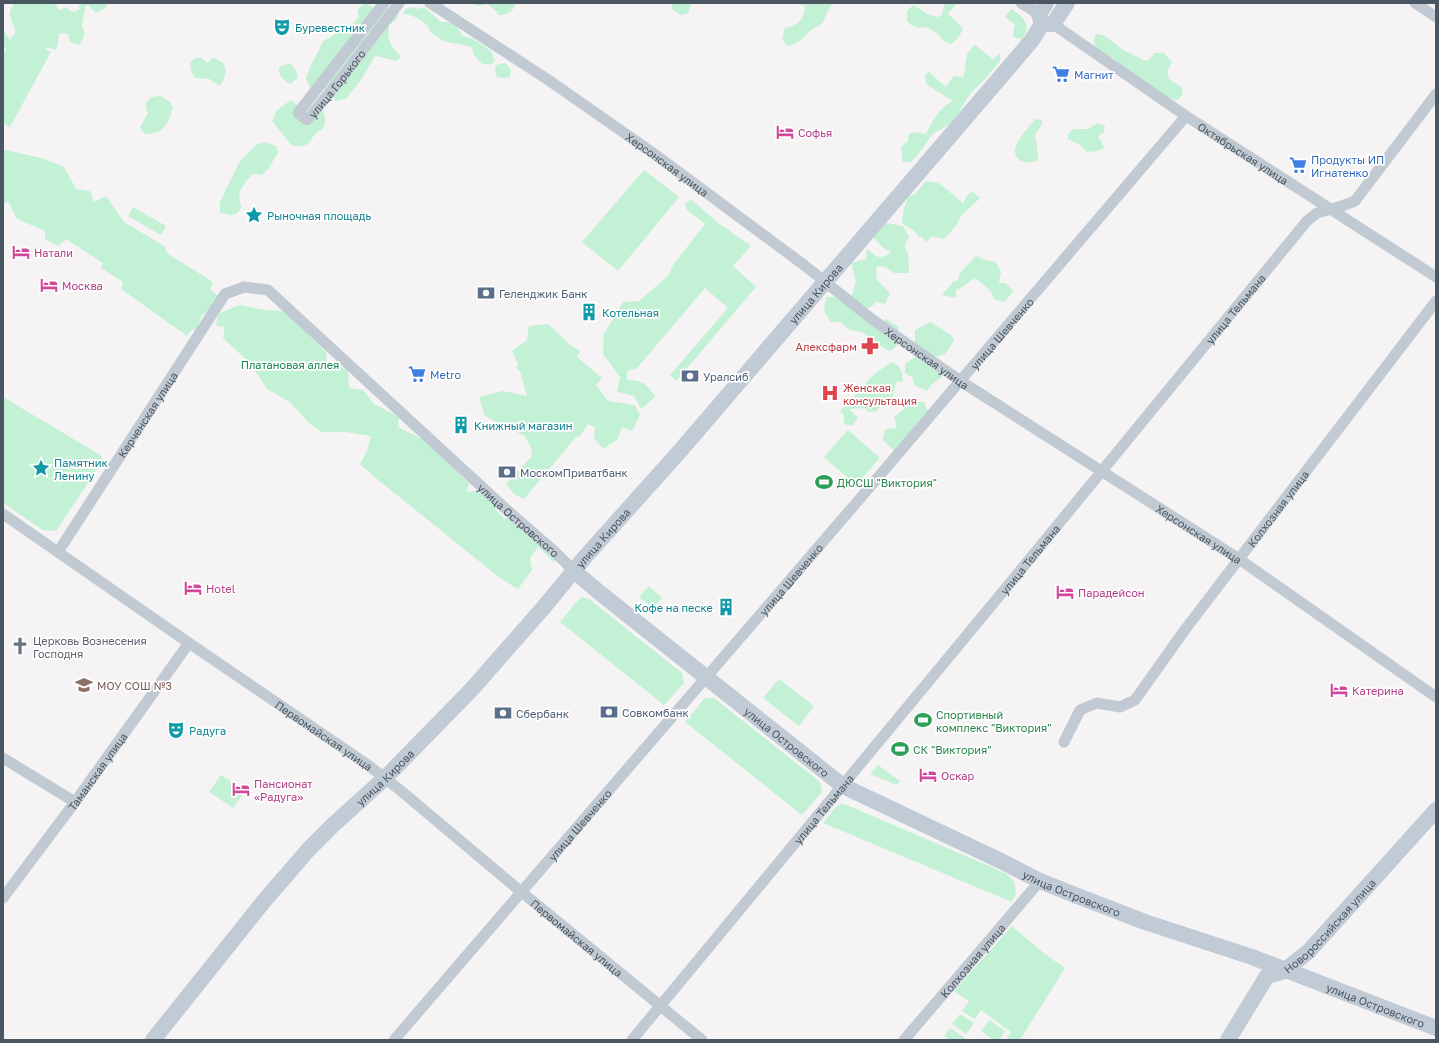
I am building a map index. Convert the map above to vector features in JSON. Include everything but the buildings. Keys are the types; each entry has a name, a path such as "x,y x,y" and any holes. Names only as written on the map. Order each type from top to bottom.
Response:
{"main road":[{"name":"улица Кирова","path":"153,1040 264,902 309,849 385,778 472,689 1010,66 1032,40 1045,16 1067,3"},
{"name":"улица Островского","path":"574,571 705,678 843,786 1040,880 1145,922 1252,957 1436,1028"},
{"name":"Новороссийская улица","path":"1228,1040 1267,976 1284,970 1309,951 1436,810"}],"street":[{"name":"улица Горького","path":"384,3 298,113 307,120 399,3"},
{"name":"Херсонская улица","path":"430,3 547,79 593,111 731,210 825,281 873,320 962,382 1102,471 1169,516 1239,559 1436,697"},
{"name":"Октябрьская улица","path":"1021,3 1045,16 1186,116 1436,277"},
{"path":"1415,3 1436,17"},
{"name":"улица Тельмана","path":"632,1040 661,1007 1307,221 1317,213 1355,201 1436,94"},
{"name":"улица Шевченко","path":"394,1040 962,382 1186,116"},
{"name":"улица Островского","path":"244,287 268,290 507,510 554,551 574,571"},
{"name":"Керченская улица","path":"58,552 225,294 244,287"},
{"name":"Колхозная улица","path":"1064,742 1080,710 1096,703 1120,707 1135,700 1184,631 1436,301"},
{"name":"Первомайская улица","path":"3,514 368,765 702,1040"},
{"name":"Таманская улица","path":"3,898 75,802 189,643"},
{"path":"3,758 75,802"},
{"name":"Колхозная улица","path":"904,1040 1040,880"}],"green space":[{"path":"14,3 55,3 60,10 67,7 69,10 74,12 80,9 78,3 107,3 106,8 96,13 88,5 85,7 82,26 85,33 80,44 75,44 70,41 68,34 60,33 56,50 46,47 45,49 51,52 10,127 3,123 3,54 7,47 3,48 3,30 10,40 16,33 9,13"},
{"path":"365,3 374,8 390,8 393,5 399,12 396,20 389,25 388,35 392,46 401,56 397,61 375,56 361,80 346,99 335,101 332,91 328,86 318,95 310,89 306,78 323,41 331,37 347,24 354,23 359,16 357,10"},
{"path":"469,3 516,3 513,9 509,12 498,15 497,12 487,4 478,6"},
{"path":"663,3 690,3 691,6 688,13 681,15 673,10 671,4"},
{"path":"796,3 833,3 821,24 812,29 799,42 787,46 782,38 785,28 797,24 802,18 804,11 805,6"},
{"path":"945,3 957,3 948,14 961,26 963,30 957,39 951,44 945,42 937,33 926,27 919,28 911,25 907,21 907,10 914,5 929,15 938,17 942,15"},
{"path":"413,7 418,9 424,7 441,22 455,24 463,36 473,39 491,51 495,60 492,64 482,64 474,55 472,48 442,40 431,33 427,25 420,19 403,14 405,9"},
{"path":"1011,9 1019,14 1025,21 1026,30 1022,39 1013,37 1015,27 1014,24 1005,17"},
{"path":"1097,34 1105,36 1123,50 1146,61 1149,60 1155,53 1164,53 1172,62 1167,72 1169,79 1181,87 1183,94 1177,100 1164,98 1120,66 1114,58 1099,53 1095,45 1094,38"},
{"path":"975,45 993,59 1000,53 1000,61 971,93 951,123 933,133 911,162 903,162 901,147 908,141 909,133 916,132 926,134 940,111 953,101 926,84 925,74 929,72 946,87 954,76 963,77 968,52"},
{"path":"196,58 201,58 207,63 213,58 225,66 226,69 224,77 220,86 209,79 195,78 191,71 190,62"},
{"path":"505,63 511,70 510,77 497,77 495,71 496,65"},
{"path":"291,64 296,70 298,78 290,84 285,81 279,73 279,67"},
{"path":"160,96 169,101 173,107 169,118 161,130 145,134 140,128 148,112 146,109 146,102 152,97"},
{"path":"291,100 297,105 301,118 320,107 325,115 323,129 314,135 305,145 292,146 272,121 276,111"},
{"path":"1035,119 1042,120 1042,124 1035,135 1038,160 1032,162 1022,161 1017,157 1015,152 1016,146"},
{"path":"1098,123 1105,126 1104,132 1098,136 1104,148 1098,151 1087,152 1080,145 1068,139 1068,134 1073,129 1088,129"},
{"path":"266,142 276,146 278,152 269,168 262,175 253,174 243,185 239,198 242,207 237,213 230,215 220,212 220,202 240,161 256,145"},
{"path":"6,150 45,159 64,167 76,189 90,191 94,202 106,196 124,222 164,246 168,254 213,282 210,289 218,296 207,312 202,315 196,330 192,329 187,336 121,289 123,282 101,268 103,263 66,239 58,246 45,239 45,231 17,219 8,201 3,205 3,151"},
{"path":"644,170 679,197 618,271 582,242"},
{"path":"926,181 939,183 939,185 940,184 963,203 968,194 973,192 980,198 961,216 956,226 944,239 931,236 927,242 921,237 918,237 913,230 902,223 904,208 908,197 915,194"},
{"path":"691,199 717,222 751,246 733,266 756,287 676,381 670,375 728,308 705,288 637,368 627,371 627,380 644,384 650,389 655,397 641,409 634,396 617,392 620,377 603,354 604,334 623,302 639,301 668,276 673,265 705,224 687,210 685,204"},
{"path":"133,207 166,226 161,235 128,216"},
{"path":"887,223 903,226 909,237 904,246 908,253 909,273 894,273 885,267 877,266 876,279 890,293 885,304 876,302 871,307 865,308 880,327 886,319 899,327 894,338 898,345 890,351 862,332 850,330 840,322 831,322 824,311 826,297 835,297 849,306 856,281 851,263 866,259 867,249 879,257 892,252 886,250 873,238 878,229"},
{"path":"976,256 985,260 996,262 1001,272 999,283 1006,283 1013,291 1005,302 994,299 990,290 975,278 956,290 956,298 942,295 953,282 958,280 960,273"},
{"name":"Платановая аллея","path":"239,305 265,310 284,311 326,352 327,363 348,370 349,388 363,390 374,404 399,417 398,427 422,439 469,483 467,492 492,489 496,510 505,519 518,513 562,551 554,562 538,547 530,558 532,570 518,589 500,578 377,479 360,464 367,451 371,436 346,432 322,432 309,423 290,402 267,389 250,363 223,338 225,327 216,326 218,314"},
{"path":"930,322 951,335 954,341 945,354 935,357 915,344 915,330"},
{"path":"548,324 569,344 580,351 577,357 602,378 595,386 597,386 608,401 635,405 640,415 632,431 622,427 617,440 603,449 594,438 595,427 588,424 580,436 576,437 524,499 514,494 506,484 531,457 532,450 525,436 485,416 479,397 503,391 527,396 520,371 516,368 518,365 512,351 527,340 529,326"},
{"path":"918,355 942,372 942,377 932,384 927,391 914,385 913,378 905,373 905,364"},
{"path":"891,362 897,365 900,369 903,381 896,382 893,396 888,405 880,406 877,411 869,412 865,408 849,409 858,418 852,426 844,424 844,415 840,411 859,391 866,389 866,383 873,375"},
{"path":"3,397 102,456 101,463 56,531 43,530 3,503"},
{"path":"914,402 924,402 928,412 920,419 910,432 905,442 894,451 883,440 885,429 897,428 894,417"},
{"path":"848,430 880,458 856,485 824,457"},
{"path":"649,586 662,598 653,608 639,597"},
{"path":"583,597 589,599 682,673 684,683 664,705 560,622 579,599"},
{"path":"779,679 814,706 799,726 763,698"},
{"path":"705,698 714,698 820,782 822,792 802,815 685,722"},
{"path":"878,765 900,781 897,785 870,774"},
{"path":"221,775 245,791 233,808 209,792"},
{"path":"840,804 847,805 1005,873 1012,879 1016,890 1012,902 823,823"},
{"path":"1012,926 1045,954 1065,968 1020,1040 1006,1040 1011,1032 981,1010 975,1019 962,1011 969,1001 954,991"},
{"path":"960,1014 974,1023 966,1034 952,1024"},
{"path":"989,1020 1005,1031 999,1040 994,1040 981,1031"},
{"path":"950,1028 965,1038 964,1040 950,1040 944,1036"}],"place":[{"name":"Буревестник","path":"282,27"},
{"name":"Магнит","path":"1061,74"},
{"name":"Софья","path":"785,132"},
{"name":"Продукты ИП Игнатенко","path":"1298,165"},
{"name":"Рыночная площадь","path":"254,215"},
{"name":"Натали","path":"21,252"},
{"name":"Москва","path":"49,285"},
{"name":"Геленджик Банк","path":"486,293"},
{"name":"Котельная","path":"589,312"},
{"name":"Алексфарм","path":"870,346"},
{"name":"Metro","path":"417,374"},
{"name":"Уралсиб","path":"690,376"},
{"name":"Женская консультация","path":"830,393"},
{"name":"Книжный магазин","path":"461,425"},
{"name":"Памятник Ленину","path":"41,468"},
{"name":"МоскомПриватбанк","path":"507,472"},
{"name":"ДЮСШ \"Виктория\"","path":"824,482"},
{"name":"Hotel","path":"193,588"},
{"name":"Парадейсон","path":"1065,592"},
{"name":"Кофе на песке","path":"726,607"},
{"name":"Церковь Вознесения Господня","path":"20,646"},
{"name":"МОУ СОШ №3","path":"84,685"},
{"name":"Катерина","path":"1339,690"},
{"name":"Совкомбанк","path":"609,712"},
{"name":"Сбербанк","path":"503,713"},
{"name":"Спортивный комплекс \"Виктория\"","path":"923,720"},
{"name":"Радуга","path":"176,730"},
{"name":"СК \"Виктория\"","path":"900,749"},
{"name":"Оскар","path":"928,775"},
{"name":"Пансионат «Радуга»","path":"241,789"}]}
